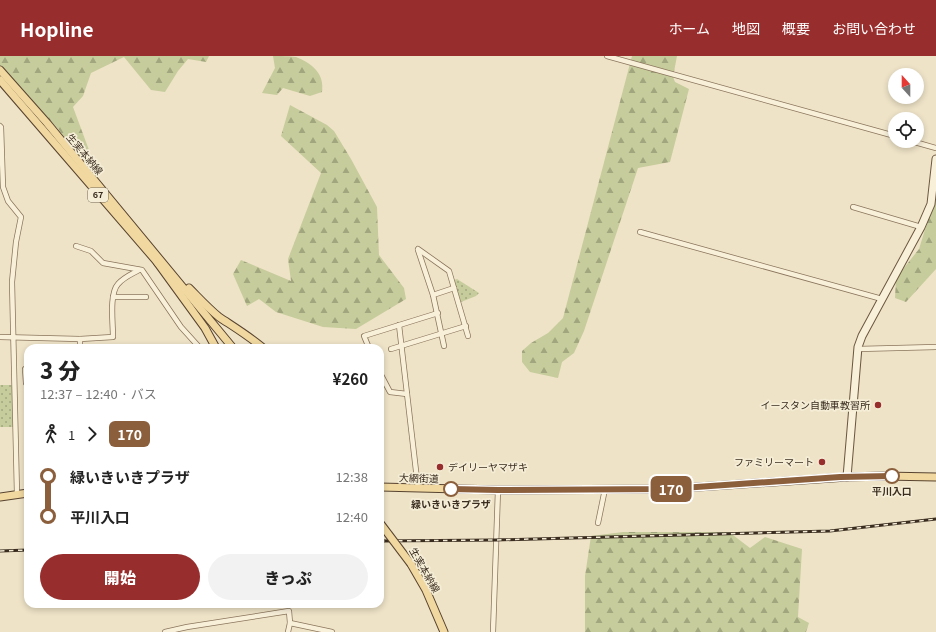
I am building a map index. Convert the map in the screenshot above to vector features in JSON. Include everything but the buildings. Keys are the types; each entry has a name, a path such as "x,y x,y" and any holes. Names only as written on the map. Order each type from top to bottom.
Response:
{"main road":[{"name":"生実本納線","path":"0,70 47,123 158,260"},
{"name":"生実本納線","path":"0,80 230,344"},
{"name":"67","path":"158,260 205,328 214,344"},
{"name":"67","path":"158,260 211,310 258,344"},
{"name":"大網街道","path":"384,487 498,490 668,489 848,477 936,477"},
{"path":"0,497 24,493"},
{"name":"生実本納線","path":"384,528 411,564 434,607 444,632"},
{"path":"384,534 411,564"}],"street":[{"path":"607,56 888,134"},
{"path":"0,126 3,187 8,201 21,217 13,265 13,337 17,494"},
{"path":"924,145 936,148"},
{"path":"848,477 858,349 862,336 921,227 931,204 936,159"},
{"path":"853,207 921,227"},
{"path":"640,232 882,299"},
{"path":"76,246 91,248 103,263 142,270 181,327 196,344"},
{"path":"444,346 438,313 418,250 450,271 468,336"},
{"path":"0,337 80,339 113,337 113,297 116,287 124,278 139,270"},
{"path":"433,295 454,288"},
{"path":"113,297 146,297"},
{"path":"367,344 364,336 438,313"},
{"path":"399,325 418,488"},
{"path":"391,349 466,326"},
{"path":"80,339 80,344"},
{"path":"858,349 936,347"},
{"path":"14,369 24,369"},
{"path":"384,381 390,392 406,394"},
{"path":"598,523 605,489"},
{"path":"493,632 498,490"},
{"path":"165,632 187,627 289,611 290,623 288,632"},
{"path":"290,623 332,632"}],"green space":[{"path":"0,56 209,56 206,62 188,59 178,71 165,92 151,90 124,57 91,73 83,96 73,107 89,150 79,157 59,130 0,66"},
{"path":"273,56 296,57 307,62 319,75 322,92 310,96 283,88 277,95 262,93 275,68"},
{"path":"632,56 677,56 673,77 675,82 689,89 670,162 638,168 584,331 574,353 562,362 558,378 530,372 522,362 522,351 531,343 548,333 563,318"},
{"path":"290,105 327,125 334,131 377,207 379,255 404,288 406,299 356,329 323,327 276,312 259,299 247,306 233,274 241,260 291,281 288,259 321,173 281,136"},
{"path":"936,194 936,269 906,302 895,298 896,278 919,249"},
{"path":"457,279 479,293 476,296 461,302 454,280"},
{"path":"0,385 12,385 13,427 0,427"},
{"path":"623,532 729,532 750,548 765,537 802,549 798,617 809,623 806,632 585,632 585,576 591,536"}],"railway":[{"path":"384,541 496,540 830,531 936,519"},
{"path":"0,551 24,550"}],"bus line":[{"name":"170","path":"451,489 668,489 840,477 892,476"}],"place":[{"name":"イースタン自動車教習所","path":"878,405"},
{"name":"ファミリーマート","path":"822,462"},
{"name":"デイリーヤマザキ","path":"440,467"},
{"name":"平川入口","path":"892,476"},
{"name":"緑いきいきプラザ","path":"451,489"}]}
